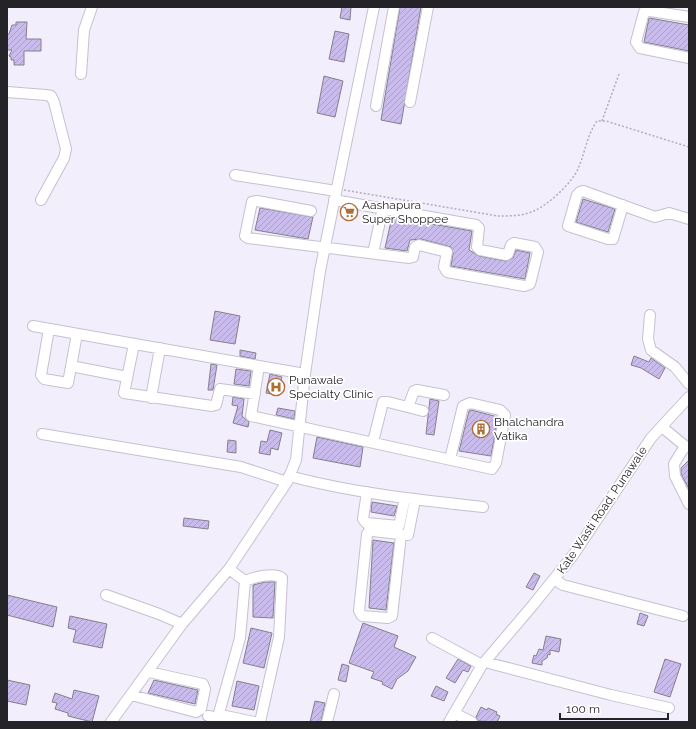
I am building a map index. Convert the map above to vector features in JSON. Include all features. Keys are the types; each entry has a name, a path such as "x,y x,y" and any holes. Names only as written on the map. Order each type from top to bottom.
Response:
{"street":[{"path":"81,74 84,30 92,7"},
{"path":"111,722 149,672 182,624 228,569 288,479 296,460 305,374 325,246 374,7"},
{"path":"376,106 394,7"},
{"path":"410,102 428,7"},
{"path":"689,17 650,11 644,12 636,42 640,48 689,58"},
{"path":"7,92 52,96 54,102 66,150 64,158 41,200"},
{"path":"235,174 336,193 382,208 476,225 479,228 477,247 480,250 508,254 511,245 514,243 535,247 538,252 530,284 524,286 447,272 444,267 448,253 446,251 419,245 415,247 414,255 411,258 325,246 248,238 245,236 252,202 257,201 311,211"},
{"path":"623,205 613,239 601,237 568,226 580,192 584,191 655,216 669,213 689,219"},
{"path":"373,253 382,208"},
{"path":"650,314 648,339 651,350 674,367 689,384"},
{"path":"33,326 305,374"},
{"path":"49,329 42,377 68,383 77,334"},
{"path":"134,344 124,393 212,406 216,405 220,389 255,394"},
{"path":"151,398 160,348"},
{"path":"71,366 127,377"},
{"path":"259,366 251,416 300,425 492,469 494,467 505,415 504,413 500,410 466,403 461,410 450,459"},
{"path":"408,407 414,391 417,390 444,395"},
{"name":"Kate Wasti Road, Punawale","path":"451,718 484,663 574,554 651,438 689,397"},
{"path":"373,442 383,402 423,411"},
{"path":"662,427 687,447 674,464 675,476 689,504"},
{"path":"42,434 242,467 288,479 410,499 484,507"},
{"path":"367,492 363,519 366,523 399,526 410,499"},
{"path":"401,535 392,616 388,618 362,616 359,611 367,534 373,531 408,535 410,531 410,499"},
{"path":"228,569 245,581 279,575 282,578 279,637 260,722"},
{"path":"554,579 563,585 683,616"},
{"path":"245,581 240,638 219,713 221,715 254,722"},
{"path":"106,595 182,624"},
{"path":"432,638 484,663 669,708"},
{"path":"132,695 196,712 201,710 206,688 203,684 149,672"},
{"path":"327,722 334,694"},
{"path":"208,716 237,722"},
{"path":"451,718 472,722"}],"path":[{"path":"602,121 619,74"},
{"path":"336,193 498,216 513,216 534,211 559,194 577,171 592,128 597,121 602,121 689,147"}],"building":[{"path":"342,7 351,7 350,20 340,18"},
{"path":"400,7 421,7 401,124 381,120"},
{"path":"649,18 689,25 689,51 644,42"},
{"path":"16,22 27,22 26,39 41,39 41,51 24,51 24,65 14,65 14,60 11,60 11,57 9,56 12,50 7,50 7,34 9,34 12,25 16,25"},
{"path":"335,31 349,34 344,62 329,59"},
{"path":"324,76 343,81 335,117 317,113"},
{"path":"583,199 615,209 608,232 576,222"},
{"path":"260,208 313,217 308,239 255,230"},
{"path":"392,217 472,231 469,250 479,256 505,261 513,258 516,250 530,253 525,279 451,266 453,253 451,247 421,239 410,240 407,251 385,248"},
{"path":"215,311 240,316 235,344 210,340"},
{"path":"240,350 256,353 255,359 240,356"},
{"path":"634,356 649,362 651,358 665,368 659,379 641,368 631,365"},
{"path":"211,364 217,365 213,390 208,390"},
{"path":"236,369 251,371 249,386 234,384"},
{"path":"270,374 282,377 277,395 266,393"},
{"path":"233,397 244,399 242,416 249,422 248,427 233,423 238,406 232,405"},
{"path":"430,399 439,401 434,435 426,434"},
{"path":"278,408 295,411 294,419 276,415"},
{"name":"Bhalchandra Vatika","path":"471,410 498,417 491,456 459,451 469,411"},
{"path":"270,430 282,433 278,450 271,448 270,455 259,453 261,441 267,442"},
{"path":"317,437 363,447 360,467 313,458"},
{"path":"228,440 236,441 236,453 227,452"},
{"path":"689,460 689,489 681,474 681,468"},
{"path":"372,502 397,506 394,516 371,512"},
{"path":"184,518 209,521 208,529 183,526"},
{"path":"373,540 394,543 386,610 369,608"},
{"path":"534,573 540,576 533,590 526,587"},
{"path":"265,582 275,582 273,618 253,617 253,585"},
{"path":"7,595 57,607 53,627 7,615"},
{"path":"640,613 648,616 644,626 637,624"},
{"path":"70,616 107,624 102,648 73,642 76,630 68,628"},
{"path":"363,623 398,636 394,647 416,657 408,671 397,679 392,689 382,684 383,682 371,678 374,672 349,663"},
{"path":"251,628 272,633 264,668 243,663"},
{"path":"546,636 561,639 559,652 550,650 550,655 548,654 547,658 542,661 542,665 532,663 534,655 536,656 539,649 543,650"},
{"path":"458,659 471,666 468,672 463,670 455,683 446,678"},
{"path":"665,659 681,664 670,697 654,692"},
{"path":"342,664 349,666 346,682 338,680"},
{"path":"7,680 30,685 26,705 7,701"},
{"path":"154,680 198,690 195,704 148,693"},
{"path":"237,681 259,686 254,710 232,706"},
{"path":"436,686 448,692 444,701 431,696"},
{"path":"74,690 99,696 92,722 68,716 68,713 55,709 57,703 52,702 55,693 72,699"},
{"path":"315,701 325,703 321,722 310,722"},
{"path":"481,707 497,712 496,714 500,716 497,722 478,721 476,717"}],"place":[{"name":"Aashapura Super Shoppee","path":"349,212"},
{"name":"Punawale Specialty Clinic","path":"276,387"},
{"name":"Bhalchandra Vatika","path":"481,429"}]}
